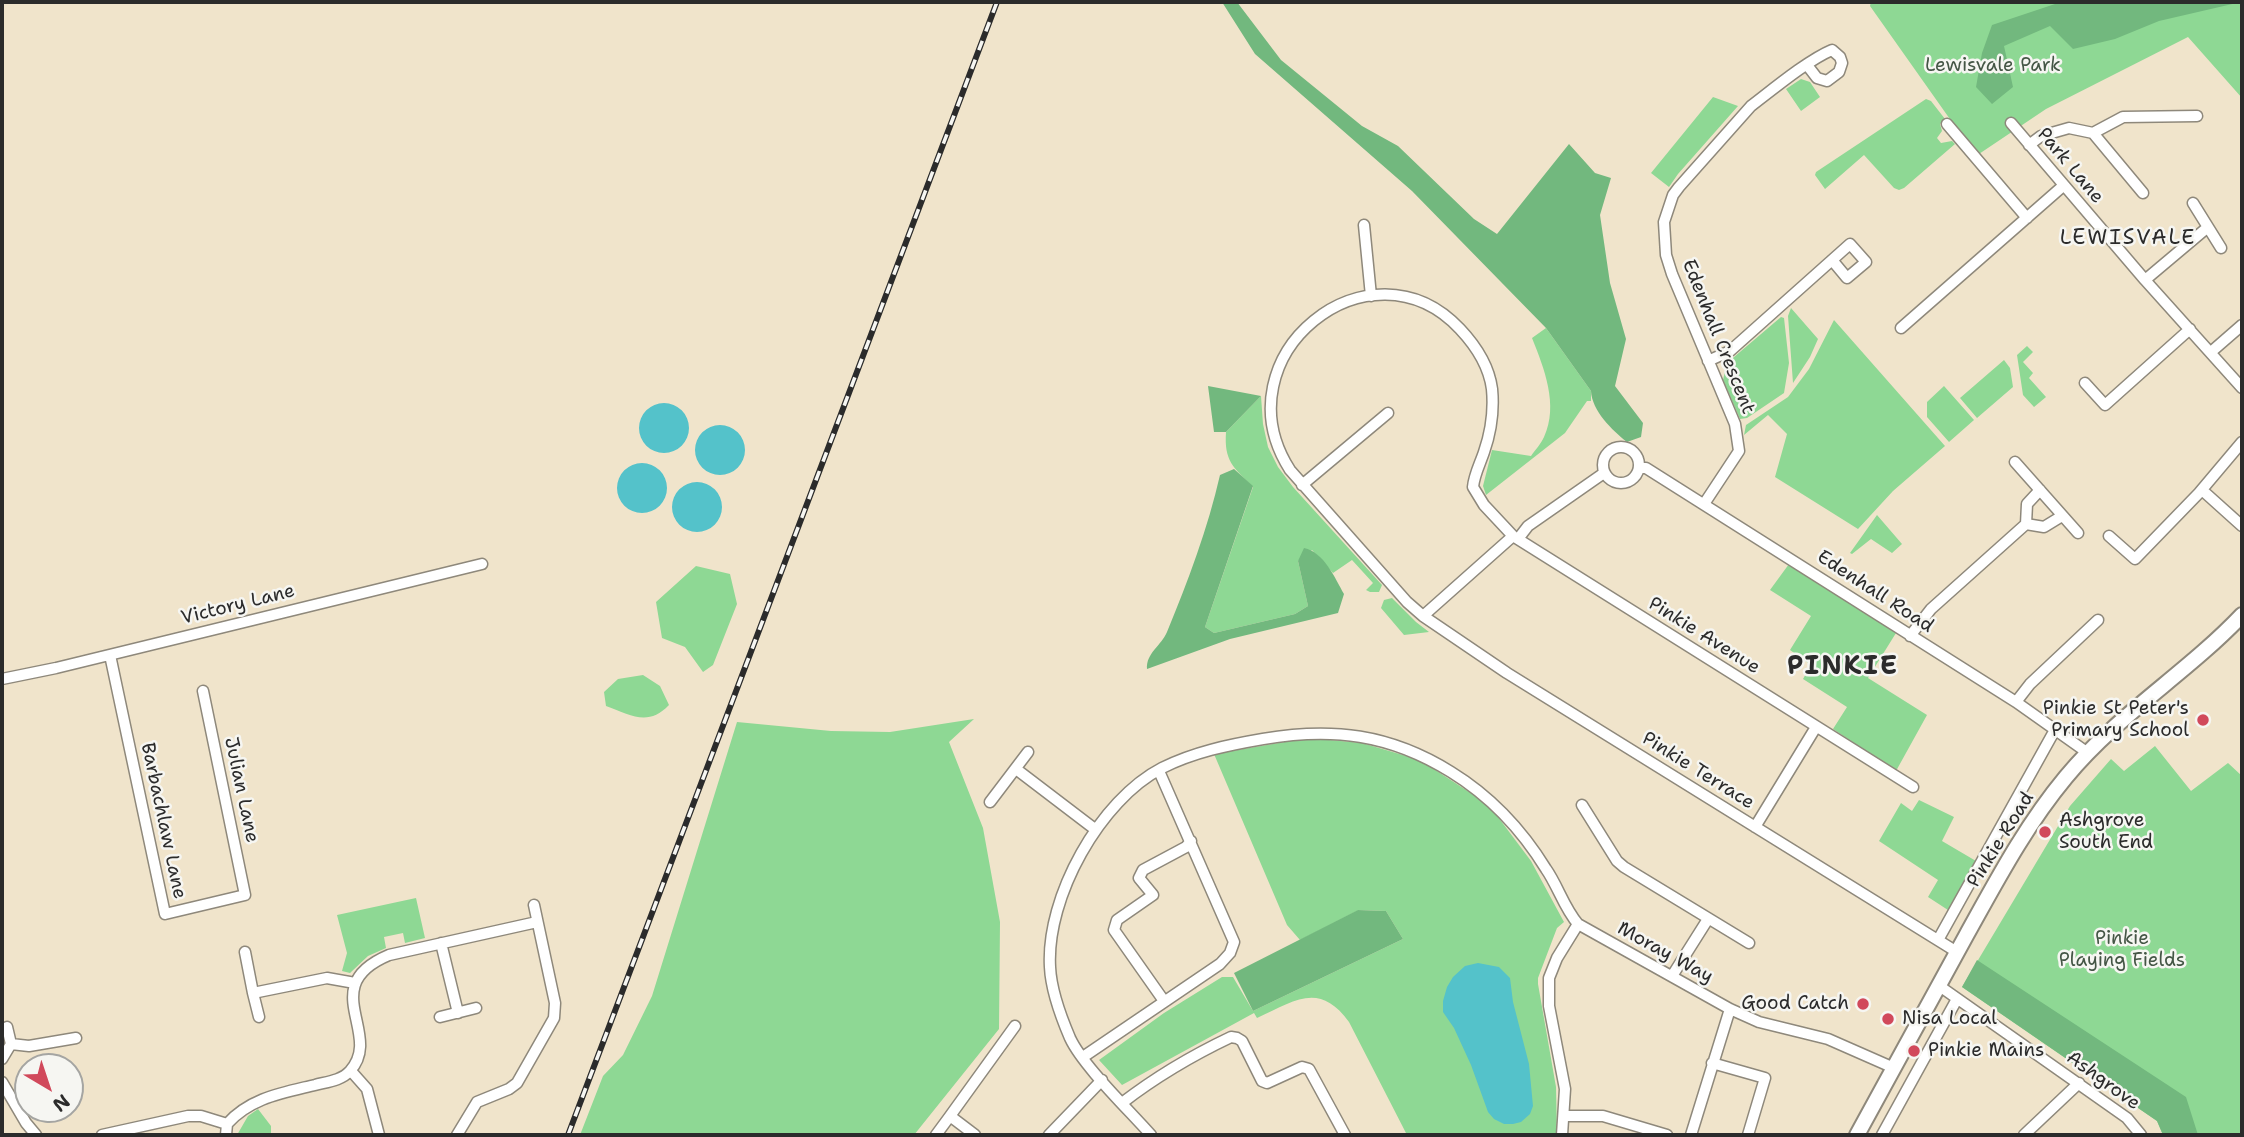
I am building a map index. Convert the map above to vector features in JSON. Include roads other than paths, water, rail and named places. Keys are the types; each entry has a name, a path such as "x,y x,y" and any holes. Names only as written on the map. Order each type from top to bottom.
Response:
{"main road":[{"name":"Pinkie Road","path":"1857,1135 2019,840 2066,776 2126,716 2220,638 2242,615"}],"street":[{"name":"Edenhall Crescent","path":"1704,504 1739,450 1739,442 1735,424 1666,255 1664,236 1667,211 1679,187 1741,116 1807,65"},
{"path":"2093,133 2123,117 2197,116"},
{"name":"Park Lane","path":"2011,124 2242,388"},
{"path":"2029,145 2041,136 2069,128 2093,133 2143,193"},
{"path":"1948,130 2027,218"},
{"path":"1901,328 2063,186"},
{"path":"2193,203 2221,248"},
{"path":"1364,225 1371,296"},
{"path":"2145,280 2208,227"},
{"path":"1708,360 1730,351 1832,260"},
{"name":"Pinkie Terrace","path":"1371,296 1345,302 1312,322 1296,338 1276,373 1270,397 1273,434 1284,461 1302,485 1407,602 1423,616 1507,673 1957,952"},
{"name":"Pinkie Avenue","path":"1371,296 1406,298 1424,304 1457,326 1480,355 1492,388 1493,404 1488,437 1473,487 1485,505 1515,537 1913,787"},
{"path":"2211,352 2242,326"},
{"path":"2085,383 2105,405 2190,329"},
{"path":"1302,485 1388,413"},
{"path":"2109,536 2135,559 2158,538 2242,442"},
{"name":"Edenhall Road","path":"1604,473 1608,452 1618,447 1634,452 1639,468 1646,468 2016,702 2088,753"},
{"path":"2015,462 2078,533"},
{"path":"1423,616 1528,526 1604,473 1612,481 1624,483 1634,478 1639,468"},
{"path":"2202,489 2242,526"},
{"path":"1910,636 1931,609 2026,524 2027,504 2040,490"},
{"path":"2026,524 2044,527 2062,516"},
{"name":"Victory Lane","path":"2,679 482,564"},
{"path":"2016,702 2030,684 2098,620"},
{"name":"Barbachlaw Lane","path":"110,655 165,914 245,895"},
{"name":"Julian Lane","path":"203,691 245,895"},
{"path":"1755,827 1816,727"},
{"name":"Pinkie Road","path":"1938,940 2056,728"},
{"path":"1151,1135 1071,1040 1056,1000 1049,965 1055,914 1069,877 1096,830 1122,799 1159,771 1195,754 1223,746 1279,736 1324,732 1372,738 1398,746 1451,772 1473,787 1513,823 1545,867 1578,924 1557,958 1549,978 1549,1006 1565,1089 1562,1135"},
{"path":"990,802 1028,752"},
{"path":"1016,769 1096,830"},
{"path":"1083,1057 1220,964 1230,953 1234,942 1159,771"},
{"path":"1582,805 1617,861 1624,867 1749,943"},
{"path":"1164,1001 1114,930 1117,920 1153,895 1139,878 1143,870 1186,847 1191,841"},
{"path":"457,1135 477,1102 517,1083 554,1018 555,1003 534,905"},
{"path":"1672,976 1708,919"},
{"path":"226,1135 227,1124 237,1113 258,1100 335,1080 351,1071 359,1052 354,1005 355,983 362,972 379,960 537,922"},
{"name":"Moray Way","path":"1578,924 1730,1009 1759,1022 1828,1039 1894,1068"},
{"path":"441,943 458,1013"},
{"path":"245,952 259,1017"},
{"path":"253,993 327,978 355,983"},
{"name":"Ashgrove","path":"1938,985 2127,1118 2141,1135"},
{"path":"1882,1135 1957,999"},
{"path":"440,1017 476,1009"},
{"path":"1691,1135 1730,1009"},
{"path":"936,1135 1015,1026"},
{"path":"2,1059 11,1044 7,1027"},
{"path":"1122,1103 1169,1068 1231,1037 1242,1041 1262,1081 1267,1083 1302,1067 1309,1069 1345,1135"},
{"path":"11,1044 29,1046 76,1038"},
{"path":"1712,1063 1765,1078 1748,1135"},
{"path":"351,1071 367,1089 379,1135"},
{"path":"1049,1135 1102,1080"},
{"path":"2,1082 36,1135"},
{"path":"2024,1135 2079,1083"},
{"path":"102,1135 188,1116 201,1116 227,1124"},
{"path":"950,1116 975,1135"},
{"path":"1565,1116 1603,1116 1667,1135"}],"water":[{"path":"664,403 682,410 689,428 682,446 664,453 646,446 639,428 646,410"},
{"path":"720,425 738,432 745,450 738,468 720,475 702,468 695,450 702,432"},
{"path":"642,463 660,470 667,488 660,506 642,513 624,506 617,488 624,470"},
{"path":"697,482 715,489 722,507 715,525 697,532 679,525 672,507 679,489"},
{"path":"1478,963 1499,967 1510,978 1513,1002 1529,1064 1533,1106 1530,1114 1521,1122 1513,1124 1504,1124 1488,1112 1471,1065 1454,1028 1443,1012 1447,987 1453,977 1465,966"}],"railway":[{"path":"568,1135 997,2"}],"place":[{"name":"Pinkie St Peter's Primary School","path":"2203,720"},
{"name":"Ashgrove South End","path":"2045,832"},
{"name":"Good Catch","path":"1863,1004"},
{"name":"Nisa Local","path":"1888,1019"},
{"name":"Pinkie Mains","path":"1914,1051"}],"district":[{"name":"LEWISVALE","path":"2128,239"},
{"name":"PINKIE","path":"1843,667"}],"park label":[{"name":"Lewisvale Park","path":"1993,66"},
{"name":"Pinkie Playing Fields","path":"2122,950"}]}
